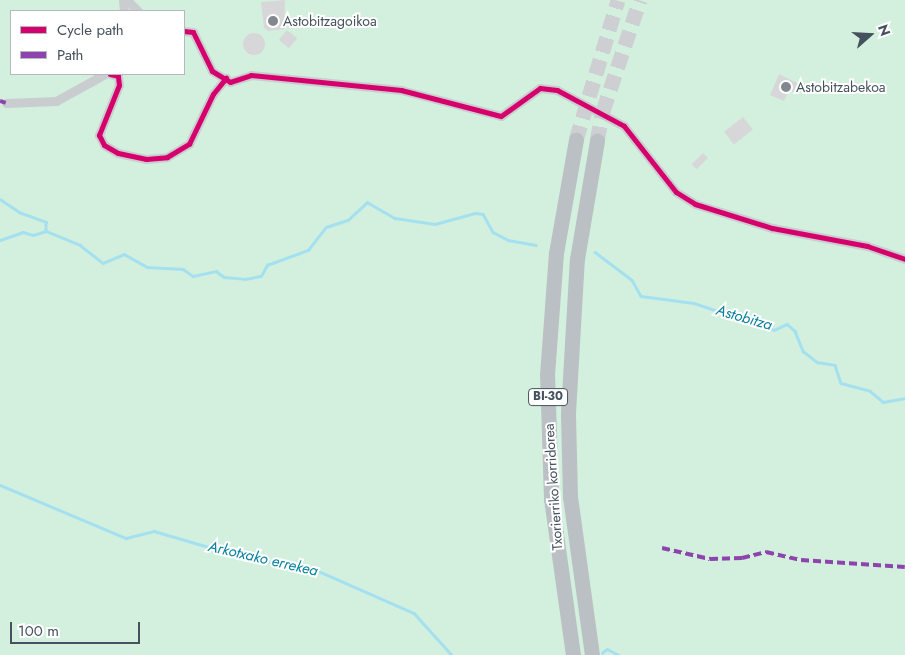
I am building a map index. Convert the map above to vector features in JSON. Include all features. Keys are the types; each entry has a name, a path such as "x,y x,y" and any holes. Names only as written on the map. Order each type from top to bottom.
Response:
{"highway":[{"name":"Txorierriko korridorea","path":"573,655 551,499 547,375 556,253 576,140"},
{"name":"Txorierriko korridorea","path":"592,655 570,497 568,396 577,259 597,141"}],"street":[{"path":"127,0 137,10"},
{"path":"185,31 193,32 212,71 230,82 251,75 401,90 501,116 540,88 557,90 624,126 676,192 696,204 772,228 867,246 905,258"},
{"path":"6,103 56,101 103,75"},
{"path":"114,75 118,76 119,85 99,135 104,145 118,153 146,159 168,158 189,144 213,94 226,78"}],"green space":[{"path":"0,0 905,0 905,655 0,655"}],"building":[{"name":"Astobitzagoikoa","path":"285,0 284,29 268,31 264,28 261,2"},
{"path":"287,30 297,38 289,48 279,40"},
{"path":"254,33 262,36 265,44 262,52 254,55 246,52 243,44 246,36"},
{"name":"Astobitzabekoa","path":"779,74 799,84 795,93 789,90 784,101 770,95"},
{"path":"743,117 753,130 734,144 724,132"},
{"path":"703,153 708,158 697,169 692,164"}],"waterway":[{"path":"0,199 19,212 46,222 46,231"},
{"name":"Astobitza","path":"0,240 23,232 33,235 46,231 80,245 103,263 124,254 147,267 183,269 193,276 216,271 224,277 245,279 261,276 267,265 308,250 326,227 348,220 367,202 395,218 435,224 475,213 483,214 493,232 508,240 536,245"},
{"name":"Astobitza","path":"595,252 632,280 641,296 694,303 774,330 787,324 795,331 803,351 817,362 835,365 841,383 870,391 883,402 905,398"},
{"name":"Arkotxako errekea","path":"0,485 126,538 154,531 250,559 309,567 414,613 452,655"},
{"name":"Arkotxako errekea","path":"602,653 607,649 619,655"}],"tunnel":[{"path":"576,140 618,0"},
{"path":"597,141 603,111 640,0"}],"marked path":[{"path":"0,101 6,103"},
{"path":"662,548 710,559 742,558 766,552 801,560 905,567"}],"cycle path":[{"path":"185,31 193,32 212,71 230,82 251,75 401,90 501,116 540,88 557,90 624,126 676,192 695,204 772,228 867,246 905,259"},
{"path":"114,75 118,76 119,85 99,135 104,145 118,153 146,159 167,157 189,144 213,94 226,78"}],"place":[{"name":"Astobitzagoikoa","path":"273,21"},
{"name":"Astobitzabekoa","path":"786,87"}]}
